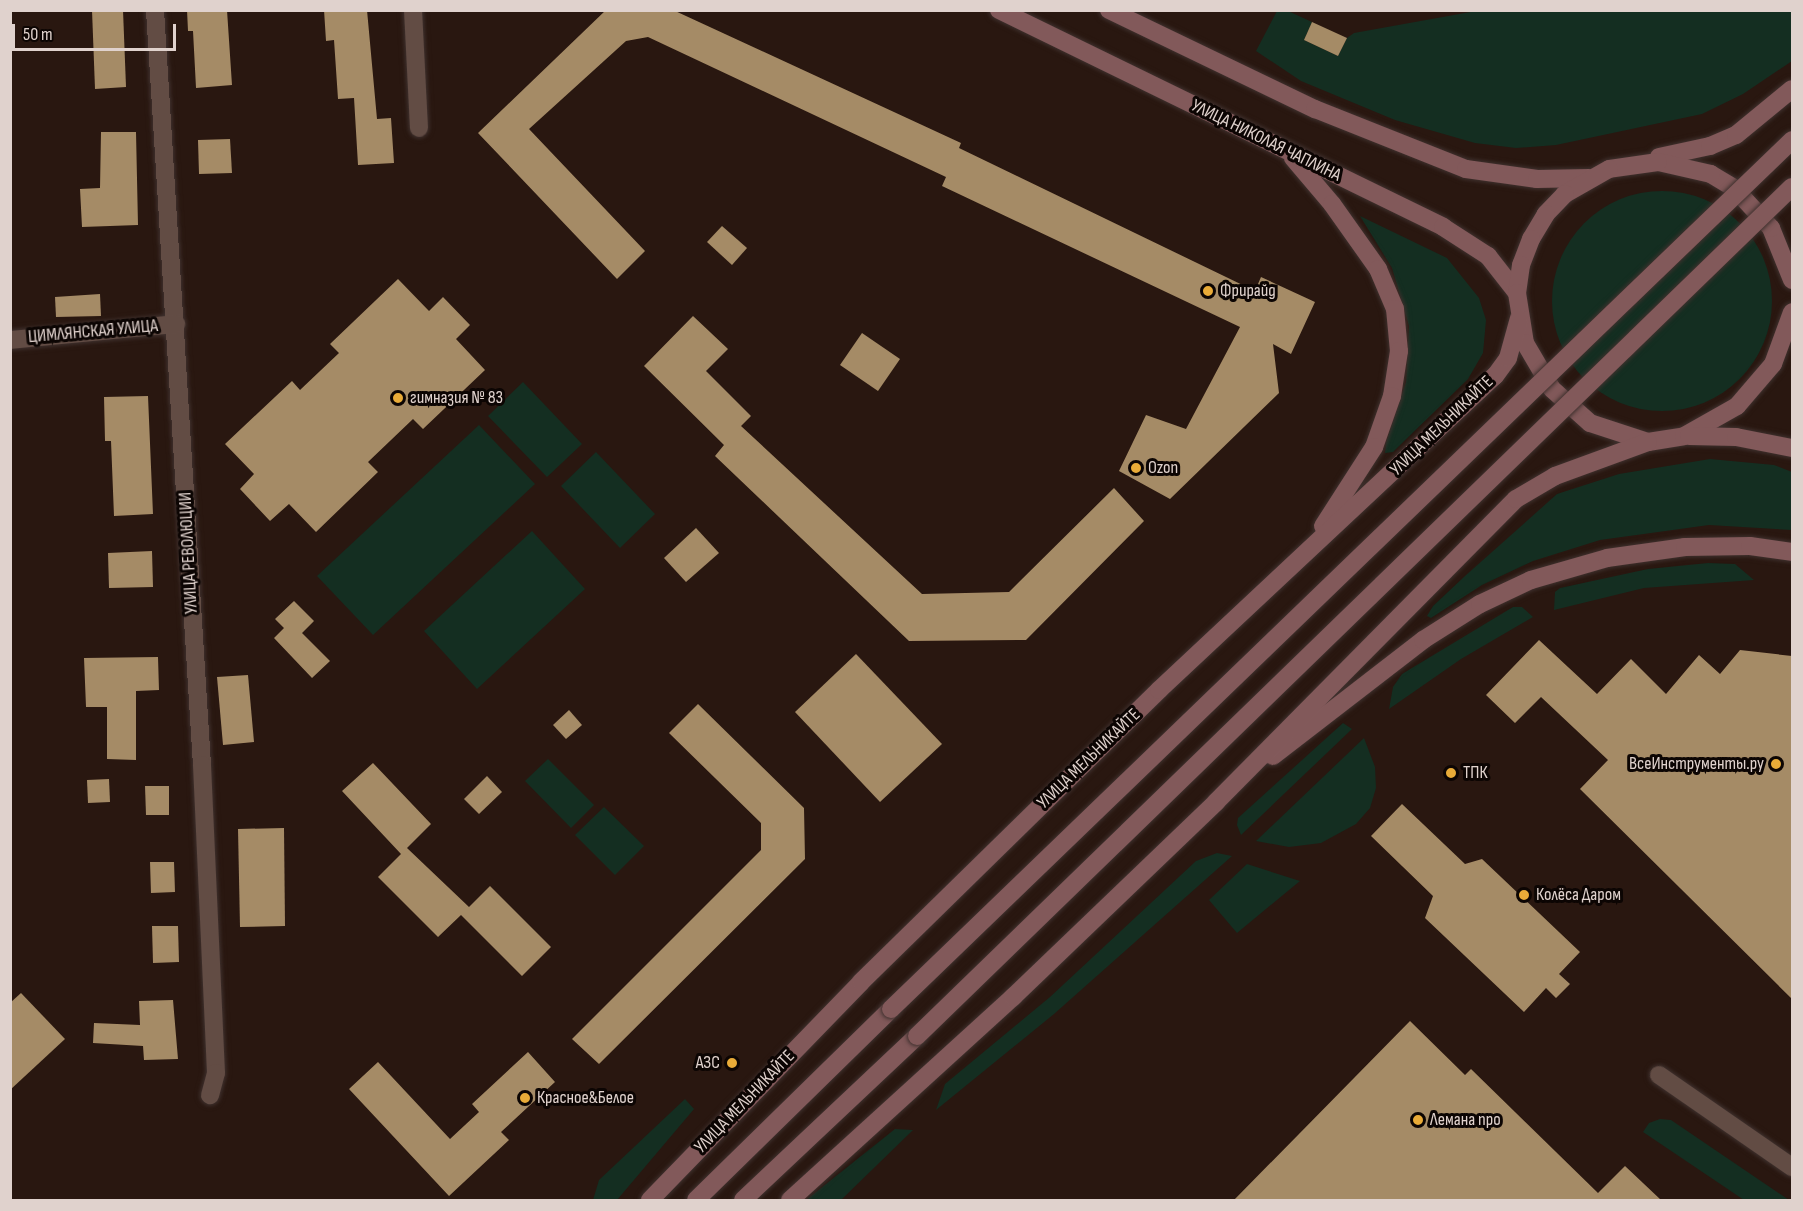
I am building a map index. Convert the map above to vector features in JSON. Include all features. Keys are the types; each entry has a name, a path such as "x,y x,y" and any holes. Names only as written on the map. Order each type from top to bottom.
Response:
{"main road":[{"name":"УЛИЦА НИКОЛАЯ ЧАПЛИНА","path":"999,10 1443,227 1488,256 1517,293"},
{"path":"1109,10 1315,109 1466,170 1537,179 1589,178"},
{"path":"1648,442 1590,423 1552,389 1536,368 1519,318 1517,293 1521,265 1546,214 1565,194 1589,178 1631,164 1710,146 1736,135 1792,89"},
{"name":"УЛИЦА МЕЛЬНИКАЙТЕ","path":"696,1200 1792,140"},
{"path":"1288,152 1332,204 1378,269 1395,309 1399,351 1392,396 1374,447 1310,546"},
{"path":"1631,164 1685,165 1734,188 1771,228 1792,280"},
{"path":"743,1200 917,1036 1792,187"},
{"path":"1684,436 1714,421 1755,389 1773,364 1792,312"},
{"name":"УЛИЦА МЕЛЬНИКАЙТЕ","path":"650,1200 870,973 1310,546 1418,451 1495,376 1508,358 1519,318"},
{"path":"790,1200 1013,997 1216,802 1516,499 1556,476 1648,442 1684,436 1736,437 1792,448"},
{"path":"1216,802 1423,640 1480,604 1531,580 1607,558 1685,547 1750,546 1792,552"}],"street":[{"name":"УЛИЦА РЕВОЛЮЦИИ","path":"155,10 176,324 206,860 216,1073 210,1095"},
{"path":"413,10 419,129"},
{"name":"ЦИМЛЯНСКАЯ УЛИЦА","path":"10,340 176,324"},
{"path":"1659,1075 1792,1167"}],"green space":[{"path":"1277,11 1288,11 1312,22 1304,40 1338,56 1347,38 1354,33 1476,11 1792,11 1792,61 1743,94 1702,114 1556,145 1516,148 1475,143 1395,120 1301,81 1256,51"},
{"path":"1662,191 1683,193 1714,204 1740,223 1759,249 1770,280 1772,301 1770,322 1759,353 1740,379 1714,398 1683,409 1662,411 1641,409 1610,398 1584,379 1565,353 1554,322 1552,301 1554,280 1565,249 1584,223 1610,204 1641,193"},
{"path":"1360,216 1447,258 1479,298 1486,320 1483,353 1468,379 1393,452 1385,453 1386,443 1406,382 1409,326 1392,268"},
{"path":"523,382 582,444 547,477 488,416"},
{"path":"479,425 535,484 373,635 317,576"},
{"path":"596,452 655,514 620,548 561,486"},
{"path":"1710,459 1774,465 1792,472 1792,530 1709,525 1600,540 1533,561 1482,585 1431,618 1427,616 1433,606 1557,494 1619,474"},
{"path":"532,531 585,589 477,689 424,631"},
{"path":"1708,563 1735,564 1754,580 1644,588 1554,610 1555,592 1560,588 1648,569"},
{"path":"1513,607 1522,607 1533,617 1461,659 1389,709 1393,687 1402,674"},
{"path":"1343,723 1352,729 1241,835 1237,825 1238,818"},
{"path":"1364,738 1375,767 1376,788 1370,808 1356,824 1321,843 1289,847 1256,841"},
{"path":"548,759 594,805 571,828 525,781"},
{"path":"604,807 644,846 615,875 575,835"},
{"path":"1217,853 1232,856 1054,1014 936,1110 945,1084 1050,997 1196,861"},
{"path":"1247,864 1300,881 1237,933 1209,900"},
{"path":"685,1099 694,1109 617,1200 593,1200 599,1180"},
{"path":"1660,1119 1671,1120 1789,1200 1744,1200 1643,1132 1649,1123"},
{"path":"895,1129 913,1130 841,1200 806,1200"}],"building":[{"path":"92,10 123,10 126,87 95,89"},
{"path":"187,10 227,10 232,85 196,88 193,31 188,31"},
{"path":"324,10 367,10 377,119 391,118 394,163 358,165 354,98 338,99 334,40 326,41"},
{"path":"606,10 673,10 961,143 959,148 1255,291 1261,277 1315,302 1291,354 1273,344 1279,393 1170,499 1119,471 1146,415 1186,429 1240,327 942,186 946,177 648,37 626,41 529,129 645,251 617,279 478,133"},
{"path":"1312,22 1347,38 1338,56 1304,40"},
{"path":"101,132 136,132 138,225 82,227 80,189 100,188"},
{"path":"230,139 232,173 199,174 198,140"},
{"path":"722,226 747,248 732,265 707,242"},
{"path":"398,279 429,311 443,297 470,325 456,339 485,370 423,429 413,419 368,462 378,472 316,532 289,504 270,521 240,489 254,474 225,444 292,381 300,390 339,353 330,344"},
{"path":"100,294 101,316 56,317 55,297"},
{"path":"693,316 728,349 706,371 751,416 741,426 922,594 1009,592 1114,488 1144,521 1026,640 909,641 715,456 724,445 644,366"},
{"path":"862,333 900,359 878,391 840,365"},
{"path":"148,396 153,514 114,516 111,441 105,441 104,397"},
{"path":"696,528 719,553 686,582 664,558"},
{"path":"152,551 153,587 109,588 108,553"},
{"path":"294,601 314,621 302,633 330,661 312,678 274,638 284,628 275,619"},
{"path":"1539,640 1597,694 1631,659 1666,694 1699,655 1720,674 1740,650 1792,656 1792,999 1580,789 1608,760 1541,697 1515,723 1486,695"},
{"path":"856,654 942,744 880,802 795,712"},
{"path":"158,657 159,690 136,691 136,760 107,759 107,707 86,707 84,658"},
{"path":"248,675 254,742 223,745 217,677"},
{"path":"698,704 804,808 805,859 599,1064 572,1039 761,850 761,823 669,733"},
{"path":"569,710 582,725 566,739 553,725"},
{"path":"373,763 431,824 407,848 469,907 490,886 551,947 522,976 461,915 438,937 378,877 401,854 342,791"},
{"path":"487,776 502,792 479,814 464,799"},
{"path":"109,779 110,802 88,803 87,780"},
{"path":"145,786 169,786 169,815 146,815"},
{"path":"1402,804 1465,864 1482,859 1580,952 1559,974 1570,984 1556,998 1546,988 1524,1012 1425,918 1433,896 1371,836"},
{"path":"284,828 285,926 240,927 238,829"},
{"path":"150,862 174,862 175,892 151,893"},
{"path":"152,926 178,926 179,962 153,963"},
{"path":"21,993 65,1039 10,1090 10,1003"},
{"path":"173,1000 178,1059 144,1060 143,1046 93,1043 94,1023 140,1025 139,1001"},
{"name":"Лемана про","path":"1410,1021 1465,1075 1471,1069 1598,1193 1625,1166 1661,1200 1234,1200"},
{"path":"528,1052 555,1082 501,1132 509,1140 449,1196 349,1089 378,1062 450,1139 479,1112 472,1104"}],"place":[{"name":"Фрирайд","path":"1208,291"},
{"name":"гимназия № 83","path":"398,398"},
{"name":"Ozon","path":"1136,468"},
{"name":"ВсеИнструменты.ру","path":"1776,764"},
{"name":"ТПК","path":"1451,773"},
{"name":"Колёса Даром","path":"1524,895"},
{"name":"АЗС","path":"732,1063"},
{"name":"Красное&Белое","path":"525,1098"},
{"name":"Лемана про","path":"1418,1120"}]}
